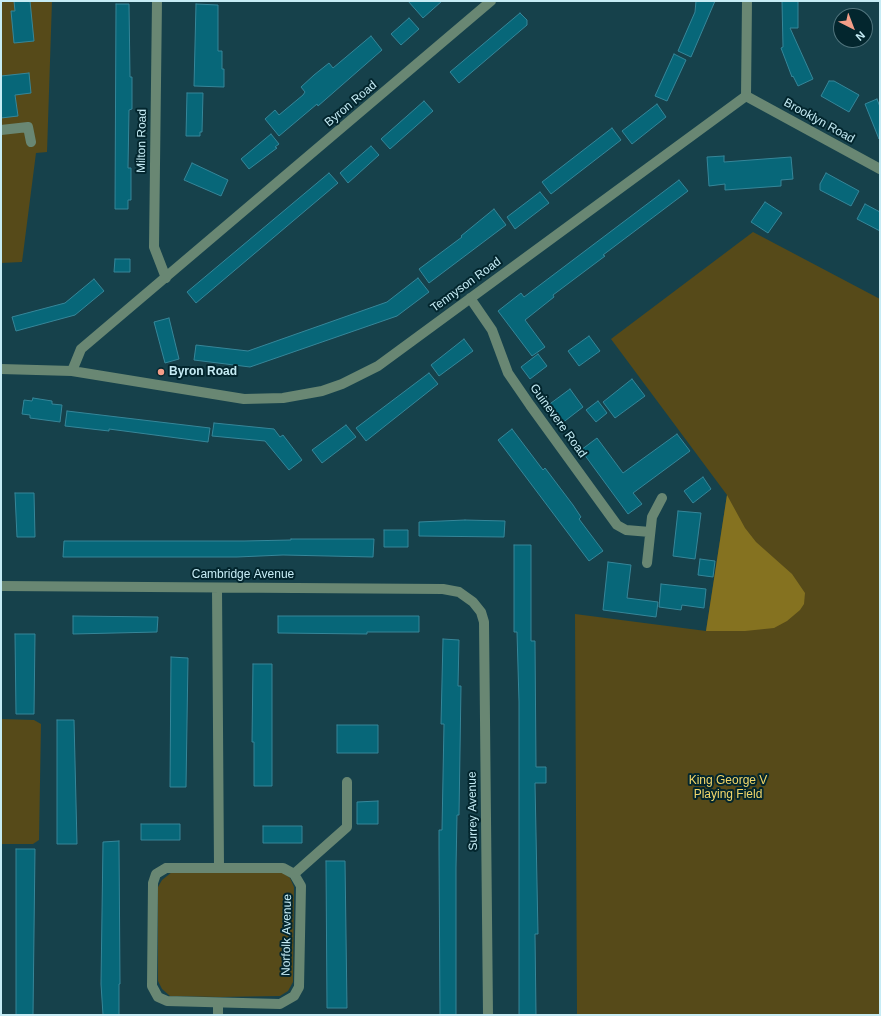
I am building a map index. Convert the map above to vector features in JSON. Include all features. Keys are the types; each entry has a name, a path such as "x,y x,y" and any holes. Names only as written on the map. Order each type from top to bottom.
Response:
{"street":[{"name":"Milton Road","path":"156,1 154,247 166,278"},
{"name":"Byron Road","path":"72,371 81,349 491,1"},
{"path":"746,96 747,1"},
{"name":"Brooklyn Road","path":"746,96 880,169"},
{"name":"Tennyson Road","path":"1,369 72,371 244,398 283,398 303,395 342,384 378,366 746,96"},
{"path":"1,130 28,127 32,142"},
{"name":"Guinevere Road","path":"470,298 492,330 508,373 617,525 626,530 650,532"},
{"path":"647,563 652,517 662,498"},
{"name":"Cambridge Avenue","path":"1,586 443,589 463,594 478,608"},
{"path":"218,588 219,867"},
{"name":"Surrey Avenue","path":"478,608 483,616 485,628 488,1015"},
{"path":"294,874 347,826 347,782"},
{"name":"Norfolk Avenue","path":"219,867 283,868 294,874 301,886 299,987 291,999 280,1004 218,1004 162,1000 154,992 152,986 153,883 156,874 166,868 219,867"},
{"path":"218,1004 218,1015"}],"green space":[{"path":"1,1 52,1 47,152 36,153 22,262 1,263"},
{"name":"King George V Playing Field","path":"753,232 880,299 880,1015 577,1015 575,614 706,631 727,495 611,339"},
{"path":"1,719 34,720 41,724 39,840 33,844 1,844"},
{"path":"172,872 282,872 290,878 294,887 293,982 288,991 280,996 220,997 170,996 162,989 158,981 158,887 162,880"}],"shaded area":[{"path":"727,495 745,528 756,542 792,574 805,593 804,604 800,610 787,621 774,628 745,631 706,631"}],"building":[{"path":"14,1 30,1 34,41 14,43 11,11 15,11"},
{"path":"408,1 442,1 423,18"},
{"path":"696,1 715,1 691,57 678,51 695,12"},
{"path":"782,1 798,1 798,28 790,28 813,79 798,86 793,76 792,77 781,48 783,47"},
{"path":"116,4 129,4 132,109 129,110 128,168 131,168 131,200 128,200 128,209 115,209"},
{"path":"196,4 218,5 218,51 222,51 224,87 194,86"},
{"path":"520,13 527,20 527,25 459,83 450,72"},
{"path":"409,18 419,29 401,45 391,34"},
{"path":"371,36 382,50 318,106 317,104 279,136 265,119 275,110 279,115 303,95 305,92 301,87 314,75 329,63 333,68"},
{"path":"674,54 686,60 667,101 655,96"},
{"path":"29,73 31,93 15,95 18,116 1,118 1,76"},
{"path":"829,81 834,81 859,95 849,112 821,96"},
{"path":"187,93 203,93 202,132 200,132 200,136 186,136"},
{"path":"877,99 880,107 879,139 865,104"},
{"path":"424,101 433,111 390,149 381,139"},
{"path":"657,104 666,117 632,144 622,131"},
{"path":"612,128 621,140 551,194 542,182"},
{"path":"271,134 279,144 275,147 277,148 249,169 241,159"},
{"path":"371,146 379,155 348,183 340,173"},
{"path":"724,156 724,162 791,157 793,179 781,180 781,186 725,190 725,184 709,186 707,157"},
{"path":"192,163 228,180 221,196 184,180"},
{"path":"329,173 338,183 196,303 187,292"},
{"path":"826,173 859,191 851,206 820,190 820,184"},
{"path":"679,180 688,191 603,255 605,256 553,295 554,297 525,320 545,347 532,356 498,311 521,293 524,297"},
{"path":"540,192 549,203 515,229 507,217"},
{"path":"765,202 782,213 768,233 751,222"},
{"path":"865,204 880,212 880,231 857,219"},
{"path":"494,209 506,225 429,283 419,269 462,237 461,236"},
{"path":"115,259 130,259 130,272 114,272"},
{"path":"418,278 429,292 397,316 250,367 194,360 196,345 248,351 387,302"},
{"path":"94,279 104,291 75,315 16,331 12,317 65,303"},
{"path":"169,318 179,359 165,363 154,322"},
{"path":"589,336 600,351 579,366 568,351"},
{"path":"464,339 473,351 439,376 431,365"},
{"path":"538,354 547,366 530,379 521,367"},
{"path":"429,373 438,384 366,441 356,428"},
{"path":"632,379 645,396 615,418 603,402"},
{"path":"570,389 583,407 561,424 547,406"},
{"path":"33,398 52,401 52,404 62,405 60,422 30,418 30,415 22,414 24,400 32,401"},
{"path":"598,401 607,413 596,422 586,410"},
{"path":"67,411 210,428 208,442 109,429 109,431 65,426"},
{"path":"214,423 274,429 280,437 283,435 302,460 289,470 265,441 212,436"},
{"path":"346,425 356,437 322,463 312,450"},
{"path":"512,429 543,470 545,468 573,505 581,517 579,519 603,551 589,561 498,440"},
{"path":"677,434 690,451 633,493 642,504 628,514 581,450 597,438 623,473"},
{"path":"703,477 711,489 693,503 684,491"},
{"path":"15,493 34,493 35,537 17,537"},
{"path":"678,511 701,513 695,559 673,556"},
{"path":"465,520 505,521 504,537 419,536 419,522"},
{"path":"384,530 408,530 408,547 384,547"},
{"path":"291,539 374,539 373,557 283,555 237,557 63,557 64,541 244,541"},
{"path":"514,545 531,545 531,641 535,641 536,767 546,767 546,783 535,783 538,934 535,934 536,1015 519,1015 519,702 517,632 514,632"},
{"path":"700,559 715,561 713,577 698,575"},
{"path":"608,562 631,565 627,598 658,602 656,617 603,610"},
{"path":"661,584 706,589 704,608 682,605 681,610 659,607"},
{"path":"73,616 158,617 157,632 73,634"},
{"path":"278,616 419,616 419,632 367,632 367,634 278,633"},
{"path":"15,634 35,634 34,714 16,714"},
{"path":"443,639 459,640 458,686 461,686 459,815 457,815 456,868 456,1015 440,1015 439,830 442,830 444,724 441,724"},
{"path":"171,657 188,658 186,787 170,787"},
{"path":"253,664 272,664 272,786 254,786 254,742 252,742"},
{"path":"57,720 74,720 77,844 57,844"},
{"path":"337,725 378,725 378,753 337,753"},
{"path":"378,801 378,824 357,824 357,802"},
{"path":"141,824 180,824 180,840 141,840"},
{"path":"263,826 302,826 302,843 263,843"},
{"path":"119,841 119,1015 103,1015 101,984 103,842"},
{"path":"16,849 35,849 33,1015 16,1015"},
{"path":"326,861 345,861 347,1008 327,1008"}],"place":[{"name":"Byron Road","path":"161,372"}]}
